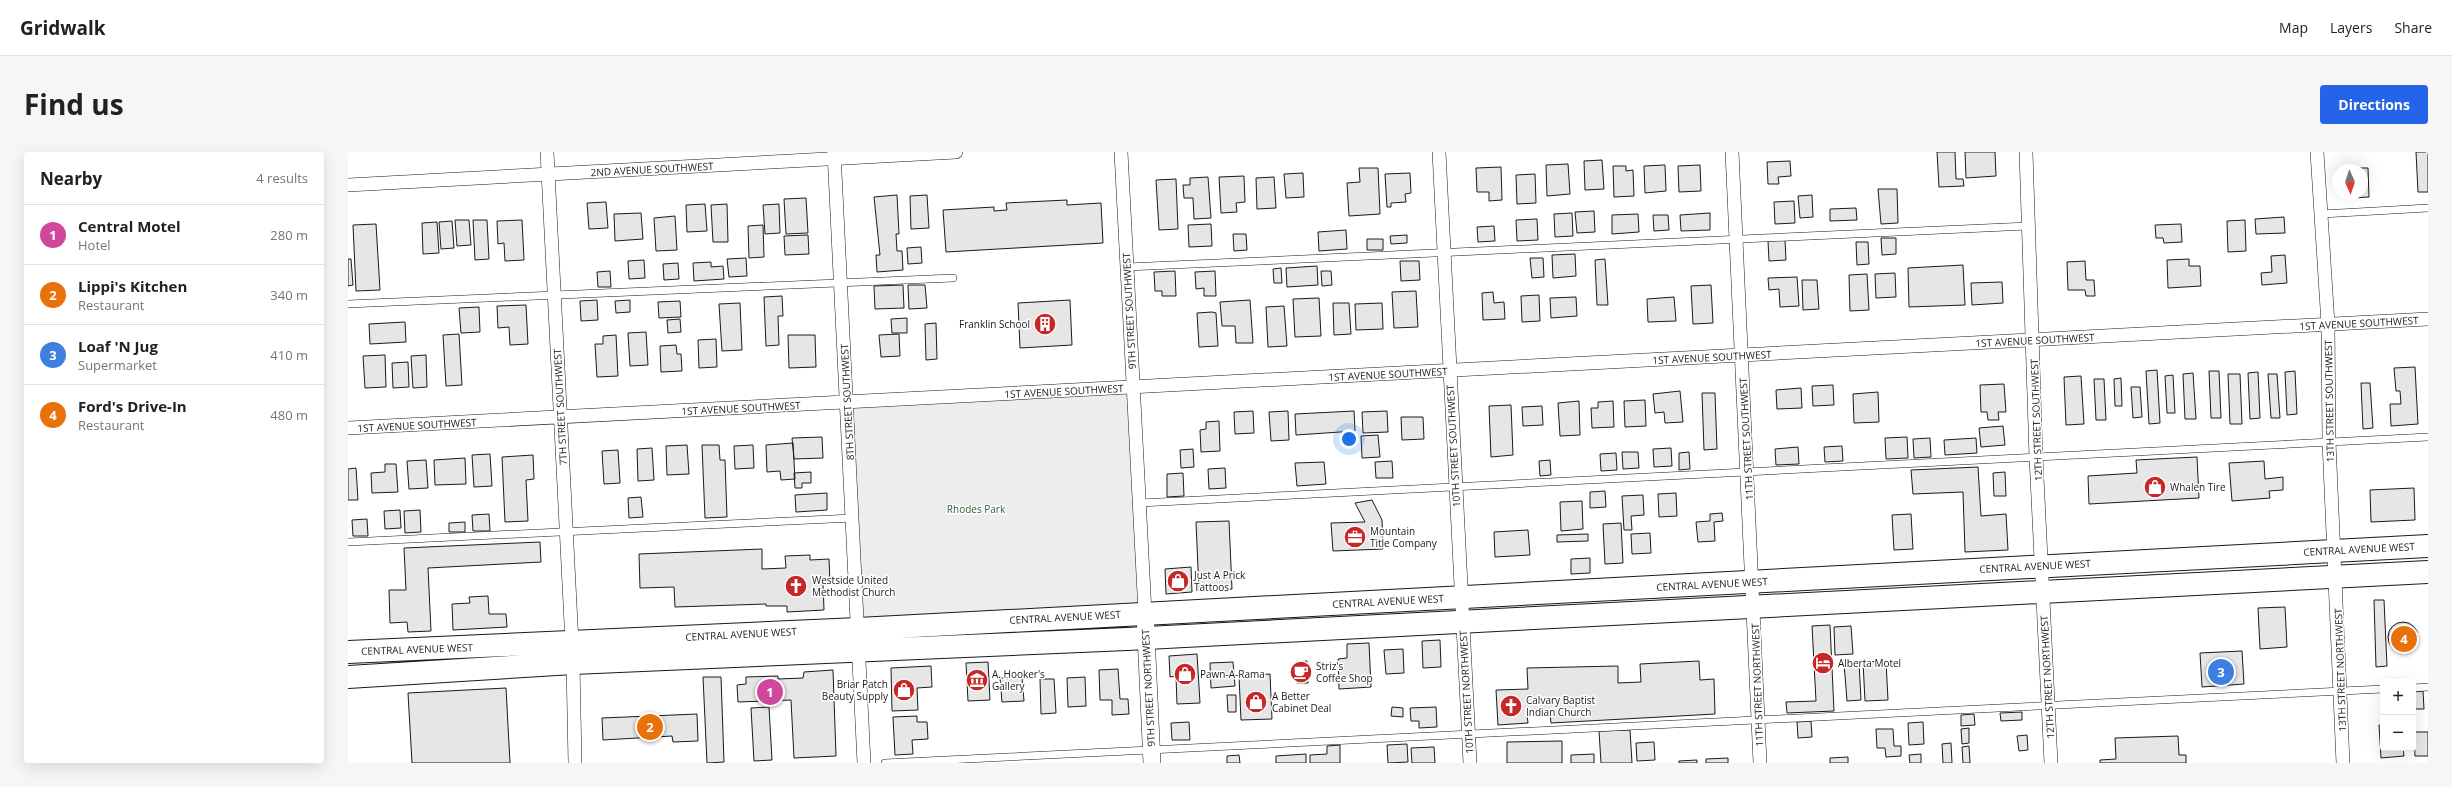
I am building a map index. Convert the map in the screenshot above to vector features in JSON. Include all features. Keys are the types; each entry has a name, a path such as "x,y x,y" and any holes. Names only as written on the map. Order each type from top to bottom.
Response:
{"highway":[{"name":"CENTRAL AVENUE WEST","path":"348,677 572,652 858,629 1752,582 2042,565 2428,546"},
{"name":"CENTRAL AVENUE WEST","path":"348,652 860,652 2043,591 2336,578 2428,572"}],"street":[{"name":"7TH STREET SOUTHWEST","path":"547,152 561,417 576,763"},
{"name":"2ND AVENUE SOUTHWEST","path":"348,185 548,174 834,155 956,152"},
{"name":"9TH STREET SOUTHWEST","path":"1121,152 1132,388 1140,503 1145,613"},
{"name":"10TH STREET SOUTHWEST","path":"1439,152 1462,621"},
{"name":"11TH STREET SOUTHWEST","path":"1732,152 1754,607"},
{"name":"12TH STREET SOUTHWEST","path":"2026,152 2034,340 2036,457 2043,591"},
{"name":"13TH STREET SOUTHWEST","path":"2317,152 2328,324 2329,442 2336,578"},
{"name":"8TH STREET SOUTHWEST","path":"834,155 860,652 864,763"},
{"name":"1ST AVENUE SOUTHWEST","path":"348,428 2428,319"},
{"name":"13TH STREET NORTHWEST","path":"2336,578 2343,763"},
{"name":"12TH STREET NORTHWEST","path":"2043,591 2051,763"},
{"name":"11TH STREET NORTHWEST","path":"1754,607 1757,720 1760,763"},
{"name":"9TH STREET NORTHWEST","path":"1145,613 1151,756"},
{"name":"10TH STREET NORTHWEST","path":"1462,621 1470,763"}],"lane":[{"path":"2322,214 2428,208"},
{"path":"1127,267 1736,238 2028,226"},
{"path":"348,304 953,278"},
{"path":"1140,503 1747,474 2036,457 2428,437"},
{"path":"348,542 566,533 853,518"},
{"path":"2416,688 2428,687"},
{"path":"885,763 1151,756 1469,734 2380,689"}],"green space":[{"name":"Rhodes Park","path":"1133,388 1145,613 858,629 847,402"}],"building":[{"path":"1937,152 1955,152 1956,179 1963,179 1964,186 1939,187"},
{"path":"1965,152 1995,152 1996,176 1966,178"},
{"path":"2416,152 2428,152 2428,192 2418,192"},
{"path":"1602,160 1604,189 1585,190 1584,161"},
{"path":"1790,161 1791,176 1778,177 1779,184 1768,184 1767,162"},
{"path":"1568,164 1570,194 1547,196 1546,165"},
{"path":"1665,165 1666,191 1645,193 1644,166"},
{"path":"1700,165 1701,191 1679,192 1678,166"},
{"path":"1613,166 1626,166 1626,171 1633,170 1634,196 1614,197"},
{"path":"1501,167 1502,200 1489,201 1489,192 1477,192 1476,168"},
{"path":"1359,168 1378,168 1380,214 1349,216 1347,183 1360,182"},
{"path":"2368,168 2369,197 2368,197"},
{"path":"1303,173 1304,197 1286,198 1284,174"},
{"path":"1410,173 1411,193 1405,194 1406,202 1391,203 1391,207 1387,207 1385,174"},
{"path":"1535,174 1536,203 1517,204 1516,175"},
{"path":"1244,176 1245,202 1236,203 1237,212 1221,213 1219,177"},
{"path":"1208,177 1211,218 1194,219 1193,198 1184,198 1183,185 1190,185 1190,178"},
{"path":"1274,177 1276,208 1257,209 1256,178"},
{"path":"1176,179 1178,229 1159,230 1156,180"},
{"path":"1878,189 1897,189 1898,223 1881,224"},
{"path":"897,195 899,234 896,234 897,251 902,251 903,270 877,272 876,255 880,255 874,197"},
{"path":"927,195 929,228 911,229 910,196"},
{"path":"1812,195 1813,217 1800,218 1798,196"},
{"path":"806,198 808,233 786,234 784,199"},
{"path":"1067,200 1067,205 1101,203 1103,243 946,252 943,210 994,207 994,211 1007,210 1006,203"},
{"path":"1794,201 1795,223 1775,224 1774,202"},
{"path":"606,202 608,228 589,229 587,203"},
{"path":"705,204 707,231 687,232 686,205"},
{"path":"727,204 728,242 713,242 711,205"},
{"path":"779,204 780,233 765,234 763,205"},
{"path":"1856,208 1857,220 1830,221 1830,209"},
{"path":"1594,211 1595,232 1577,233 1575,212"},
{"path":"641,213 643,239 615,241 614,214"},
{"path":"1572,213 1573,236 1555,237 1554,214"},
{"path":"1710,213 1710,230 1681,231 1680,215"},
{"path":"1638,214 1639,232 1612,234 1612,215"},
{"path":"1653,215 1668,215 1669,230 1654,231"},
{"path":"675,216 677,250 656,251 654,218"},
{"path":"2284,217 2285,233 2256,234 2255,219"},
{"path":"1537,219 1538,240 1517,241 1516,220"},
{"path":"455,220 469,220 471,245 457,246"},
{"path":"473,220 487,220 489,259 475,260"},
{"path":"522,220 524,260 505,261 504,243 498,244 497,221"},
{"path":"2245,220 2246,251 2228,252 2227,221"},
{"path":"452,221 454,248 441,249 439,222"},
{"path":"437,222 439,253 423,254 422,223"},
{"path":"376,224 380,290 356,291 353,225"},
{"path":"1211,224 1212,246 1189,247 1188,225"},
{"path":"2181,224 2182,242 2164,243 2163,238 2156,238 2155,225"},
{"path":"763,225 764,257 749,258 748,226"},
{"path":"1494,226 1495,241 1478,242 1477,227"},
{"path":"1346,230 1347,249 1319,251 1318,232"},
{"path":"1233,234 1246,234 1247,250 1234,251"},
{"path":"808,235 809,254 785,255 784,236"},
{"path":"1407,235 1407,243 1391,244 1390,236"},
{"path":"1881,238 1896,238 1896,254 1882,255"},
{"path":"1367,239 1383,239 1383,250 1367,250"},
{"path":"1785,240 1786,260 1769,261 1768,241"},
{"path":"1856,242 1868,242 1869,264 1857,265"},
{"path":"921,247 922,263 908,264 907,248"},
{"path":"1575,254 1576,276 1553,278 1552,255"},
{"path":"2285,255 2287,283 2262,285 2261,273 2272,272 2271,256"},
{"path":"746,258 747,276 729,277 727,259"},
{"path":"1530,258 1543,258 1544,277 1532,278"},
{"path":"348,259 351,259 353,285 348,286"},
{"path":"1605,259 1608,305 1597,305 1595,260"},
{"path":"2189,259 2189,266 2200,266 2201,286 2168,288 2167,260"},
{"path":"644,260 645,278 629,279 628,261"},
{"path":"1400,261 1419,261 1420,280 1401,281"},
{"path":"2085,261 2086,280 2094,280 2095,296 2086,296 2085,290 2068,290 2067,262"},
{"path":"711,262 711,267 723,266 724,279 694,281 693,263"},
{"path":"678,263 679,279 664,280 663,264"},
{"path":"1963,265 1965,305 1909,307 1908,268"},
{"path":"1317,266 1318,285 1287,287 1286,268"},
{"path":"1281,268 1282,283 1274,283 1273,269"},
{"path":"610,271 611,287 598,287 597,272"},
{"path":"1175,271 1176,296 1162,296 1162,291 1155,291 1154,272"},
{"path":"1215,271 1216,296 1204,296 1204,288 1196,289 1195,272"},
{"path":"1321,271 1331,271 1332,285 1322,286"},
{"path":"1895,273 1896,297 1876,298 1875,274"},
{"path":"1867,274 1869,310 1850,311 1849,275"},
{"path":"1797,277 1799,306 1780,307 1779,289 1769,290 1768,278"},
{"path":"1802,280 1817,280 1819,309 1803,310"},
{"path":"2002,282 2003,303 1972,305 1971,283"},
{"path":"903,285 904,308 875,309 874,286"},
{"path":"908,285 925,285 927,308 909,309"},
{"path":"1711,285 1713,323 1693,324 1691,286"},
{"path":"1416,291 1418,327 1394,328 1392,292"},
{"path":"1493,292 1494,303 1504,302 1505,319 1483,320 1482,293"},
{"path":"1539,295 1540,321 1522,322 1521,296"},
{"path":"782,296 783,316 778,316 779,345 766,346 764,297"},
{"path":"1576,297 1577,316 1551,318 1550,298"},
{"path":"1674,297 1676,321 1648,322 1647,299"},
{"path":"1319,298 1321,336 1295,337 1293,299"},
{"path":"597,300 598,320 581,321 580,301"},
{"path":"630,300 630,312 616,313 615,301"},
{"name":"Franklin School","path":"1070,300 1072,345 1020,348 1018,303"},
{"path":"1250,300 1253,343 1236,343 1235,326 1222,326 1220,302"},
{"path":"680,301 681,317 659,318 658,302"},
{"path":"740,303 742,350 722,351 719,304"},
{"path":"1333,303 1349,303 1351,334 1334,335"},
{"path":"1382,303 1383,329 1356,330 1355,304"},
{"path":"526,305 528,344 510,345 509,327 498,328 497,306"},
{"path":"1284,306 1287,346 1268,347 1266,307"},
{"path":"479,307 480,332 461,333 459,308"},
{"path":"1197,313 1216,313 1218,346 1199,347"},
{"path":"907,318 907,333 892,333 891,319"},
{"path":"680,319 681,332 668,333 667,320"},
{"path":"405,322 406,342 370,344 369,324"},
{"path":"936,323 937,359 926,360 925,324"},
{"path":"646,332 648,365 630,366 628,333"},
{"path":"459,334 462,385 446,386 443,335"},
{"path":"899,334 900,356 881,357 879,335"},
{"path":"616,335 618,376 597,377 595,344 603,344 603,336"},
{"path":"788,335 815,335 816,367 789,368"},
{"path":"716,339 717,367 699,368 698,340"},
{"path":"676,345 677,354 681,354 682,371 661,372 660,346"},
{"path":"385,355 386,387 365,388 363,356"},
{"path":"426,355 427,387 413,388 411,356"},
{"path":"408,362 409,387 393,388 392,363"},
{"path":"2415,367 2418,424 2391,426 2390,404 2401,404 2400,391 2396,391 2394,368"},
{"path":"2157,370 2160,423 2149,424 2146,371"},
{"path":"2209,371 2219,371 2221,418 2211,418"},
{"path":"2295,371 2297,414 2287,415 2285,372"},
{"path":"2258,372 2260,418 2250,419 2248,373"},
{"path":"2193,373 2196,419 2185,419 2183,374"},
{"path":"2228,374 2240,374 2242,424 2230,424"},
{"path":"2268,374 2277,374 2280,418 2271,418"},
{"path":"2173,375 2175,413 2167,413 2165,376"},
{"path":"2081,376 2084,424 2066,425 2064,377"},
{"path":"2121,378 2122,406 2115,406 2114,379"},
{"path":"2094,379 2104,379 2106,420 2096,420"},
{"path":"2361,383 2370,383 2373,428 2363,429"},
{"path":"2004,384 2006,412 1998,412 1999,420 1988,420 1987,412 1981,412 1980,385"},
{"path":"1833,385 1834,405 1813,406 1812,386"},
{"path":"2131,387 2140,387 2142,417 2133,418"},
{"path":"1801,388 1802,408 1777,409 1776,390"},
{"path":"1680,391 1683,422 1665,423 1664,412 1655,413 1653,394"},
{"path":"1878,392 1879,422 1854,423 1853,394"},
{"path":"1702,393 1715,393 1717,449 1704,450"},
{"path":"1645,400 1646,426 1625,427 1624,401"},
{"path":"1579,401 1580,435 1560,436 1558,403"},
{"path":"1613,401 1614,427 1592,428 1591,408 1598,408 1598,402"},
{"path":"1511,405 1513,455 1491,457 1489,406"},
{"path":"1542,406 1543,425 1523,426 1522,407"},
{"path":"1253,411 1254,433 1235,434 1234,412"},
{"path":"1288,411 1289,440 1271,441 1269,412"},
{"path":"1354,411 1355,431 1296,435 1295,414"},
{"path":"1387,411 1388,432 1363,433 1362,412"},
{"path":"1401,417 1423,417 1424,439 1402,440"},
{"path":"1219,421 1220,451 1201,452 1200,430 1206,429 1206,422"},
{"path":"2003,426 2005,445 1981,447 1979,428"},
{"path":"1378,435 1380,457 1362,458 1361,436"},
{"path":"822,437 823,458 794,459 792,438"},
{"path":"1907,437 1908,458 1886,459 1885,438"},
{"path":"1930,438 1931,457 1914,458 1913,439"},
{"path":"1976,438 1977,453 1945,455 1944,440"},
{"path":"793,443 795,479 781,480 780,471 767,472 766,445"},
{"path":"687,445 689,474 667,475 666,446"},
{"path":"702,445 719,445 720,460 725,460 727,517 705,518"},
{"path":"753,445 754,468 735,469 734,446"},
{"path":"1842,446 1843,461 1825,462 1824,447"},
{"path":"1798,447 1799,464 1776,465 1775,449"},
{"path":"652,448 654,480 638,481 637,449"},
{"path":"1671,448 1672,466 1654,467 1653,449"},
{"path":"1193,449 1194,467 1181,468 1180,450"},
{"path":"618,450 620,483 604,484 602,451"},
{"path":"1622,452 1638,452 1639,468 1623,469"},
{"path":"1689,452 1690,469 1679,470 1679,453"},
{"path":"1616,453 1617,470 1601,471 1600,454"},
{"path":"490,454 492,486 474,487 472,455"},
{"path":"533,455 534,479 526,480 528,521 505,522 502,457"},
{"path":"2197,457 2199,498 2089,504 2088,476 2137,473 2136,460"},
{"path":"465,458 466,484 435,485 434,460"},
{"path":"426,460 428,488 409,489 407,461"},
{"path":"1550,460 1551,475 1540,476 1539,461"},
{"path":"1392,461 1393,478 1376,478 1375,462"},
{"path":"2264,461 2265,479 2283,477 2283,490 2269,491 2270,498 2232,501 2229,463"},
{"path":"1324,462 1326,484 1297,486 1295,463"},
{"path":"385,464 396,464 398,492 372,493 371,473 385,472"},
{"path":"1978,467 1981,516 2006,514 2008,550 1965,552 1963,492 1913,494 1911,470"},
{"path":"356,468 358,500 348,500 348,469"},
{"path":"1225,468 1226,488 1209,489 1208,469"},
{"path":"811,472 811,483 802,483 802,488 795,488 794,473"},
{"path":"2005,472 2006,496 1994,496 1993,473"},
{"path":"1183,473 1184,496 1167,497 1167,474"},
{"path":"2414,488 2415,520 2371,522 2370,490"},
{"path":"1605,491 1606,507 1590,508 1590,492"},
{"path":"827,493 827,510 796,512 795,495"},
{"path":"1676,493 1677,516 1659,517 1658,494"},
{"path":"1643,495 1644,515 1631,516 1632,530 1624,530 1622,496"},
{"path":"641,497 643,517 629,518 628,498"},
{"path":"1372,500 1382,520 1383,549 1333,551 1331,523 1365,522 1355,503"},
{"path":"1582,501 1583,529 1561,531 1560,502"},
{"path":"400,510 401,528 385,529 384,511"},
{"path":"420,510 421,532 405,533 404,511"},
{"path":"1722,513 1723,521 1714,522 1715,541 1698,542 1696,522 1710,521 1710,514"},
{"path":"489,514 490,531 473,531 472,515"},
{"path":"1911,514 1913,549 1894,550 1892,515"},
{"path":"367,519 368,536 353,536 352,520"},
{"path":"1229,521 1232,589 1199,591 1196,522"},
{"path":"465,522 465,532 449,532 449,523"},
{"path":"1621,523 1623,563 1605,564 1603,524"},
{"path":"1528,530 1530,555 1495,557 1494,532"},
{"path":"1650,533 1651,553 1632,554 1631,534"},
{"path":"1588,534 1588,541 1557,542 1557,535"},
{"path":"540,542 541,562 428,568 431,631 408,632 407,622 390,623 389,590 406,590 404,548"},
{"path":"762,549 762,569 786,568 785,556 810,555 810,560 829,559 830,583 823,583 824,610 787,612 787,606 766,606 766,604 675,607 674,587 640,588 639,554"},
{"path":"1590,558 1590,573 1571,574 1571,559"},
{"path":"1191,567 1192,592 1166,594 1165,569"},
{"path":"488,596 489,614 506,614 507,627 453,630 452,604 470,603 469,597"},
{"path":"2374,600 2384,600 2387,666 2376,667"},
{"path":"2285,607 2287,647 2260,649 2258,608"},
{"path":"2403,622 2414,626 2418,637 2414,648 2403,652 2392,648 2388,637 2392,626"},
{"name":"Alberta Motel","path":"1830,625 1834,711 1787,713 1786,702 1816,701 1812,626"},
{"path":"1851,626 1853,654 1835,655 1834,627"},
{"path":"1440,640 1441,667 1423,668 1422,641"},
{"path":"1369,643 1371,687 1339,689 1338,659 1347,658 1347,644"},
{"path":"1403,649 1404,673 1386,674 1384,650"},
{"path":"2242,651 2244,684 2202,687 2200,653"},
{"path":"1197,654 1200,703 1177,704 1176,676 1170,677 1169,656"},
{"path":"1307,661 1308,683 1297,683 1296,662"},
{"path":"1699,661 1700,680 1714,679 1715,714 1551,723 1550,713 1527,714 1528,723 1498,725 1496,690 1528,689 1527,668 1618,666 1618,683 1641,682 1640,664"},
{"path":"1886,661 1888,700 1865,701 1863,662"},
{"path":"988,662 990,700 968,701 966,663"},
{"path":"1233,662 1235,686 1211,688 1210,663"},
{"path":"1859,662 1861,700 1847,701 1844,663"},
{"path":"931,666 932,687 917,688 918,710 892,711 891,668"},
{"path":"1118,669 1120,699 1128,699 1129,714 1112,715 1112,700 1100,700 1099,670"},
{"path":"833,670 836,756 794,758 791,700 738,702 737,685 746,684 746,677 778,676 778,679 803,678 804,672"},
{"path":"1270,674 1272,719 1241,720 1239,676"},
{"path":"703,677 721,677 724,762 707,763"},
{"path":"1022,677 1024,701 1002,702 1000,678"},
{"path":"1085,677 1086,706 1068,707 1067,678"},
{"path":"1040,679 1054,679 1056,713 1041,714"},
{"path":"506,688 510,763 412,763 408,693"},
{"path":"2423,691 2424,709 2416,709 2416,692"},
{"path":"1227,695 1236,695 1236,712 1228,712"},
{"path":"769,707 772,760 754,761 751,708"},
{"path":"1392,707 1403,708 1403,717 1391,716"},
{"path":"1436,707 1437,727 1419,728 1419,721 1411,721 1410,708"},
{"path":"2022,712 2022,720 2001,721 2000,713"},
{"path":"697,714 698,741 673,742 672,736 603,740 602,718"},
{"path":"1974,714 1975,725 1961,726 1961,715"},
{"path":"917,716 917,722 927,722 928,739 912,740 913,754 895,755 893,717"},
{"path":"1811,721 1812,737 1798,738 1797,722"},
{"path":"1189,722 1190,740 1172,740 1171,723"},
{"path":"1923,722 1924,744 1909,745 1908,723"},
{"path":"1969,728 1969,743 1962,744 1961,729"},
{"path":"1876,729 1893,729 1894,746 1901,746 1901,756 1886,757 1885,748 1877,748"},
{"path":"1630,730 1632,763 1601,763 1599,731"},
{"path":"2416,732 2428,732 2428,756 2415,756"},
{"path":"2027,735 2028,750 2019,751 2017,736"},
{"path":"2178,736 2179,755 2186,755 2186,763 2100,763 2100,760 2116,759 2115,738"},
{"path":"1562,741 1562,763 1507,763 1507,742"},
{"path":"1654,742 1655,760 1637,761 1636,743"},
{"path":"1951,743 1952,763 1943,763 1942,744"},
{"path":"1407,744 1408,762 1388,763 1387,745"},
{"path":"1340,745 1340,763 1310,763 1310,755 1327,754 1327,746"},
{"path":"1969,746 1970,763 1963,763 1962,747"},
{"path":"1434,747 1435,763 1412,763 1411,748"},
{"path":"2381,751 2403,751 2404,756 2381,758"},
{"path":"1306,754 1306,763 1276,763 1276,756"},
{"path":"1594,754 1594,763 1571,763 1571,755"},
{"path":"1921,754 1921,763 1910,763 1909,755"},
{"path":"1239,755 1240,763 1227,763 1227,756"},
{"path":"1848,757 1848,763 1830,763 1830,758"},
{"path":"1728,758 1728,763 1706,763 1706,759"},
{"path":"1697,760 1697,763 1679,763 1679,761"}],"place":[{"name":"Franklin School","path":"1045,324"},
{"name":"Whalen Tire","path":"2155,487"},
{"name":"Mountain Title Company","path":"1355,537"},
{"name":"Just A Prick Tattoos","path":"1178,581"},
{"name":"Westside United Methodist Church","path":"796,586"},
{"name":"Ford's Drive-In","path":"2404,639"},
{"name":"Alberta Motel","path":"1823,663"},
{"name":"Striz's Coffee Shop","path":"1301,672"},
{"name":"Loaf 'N Jug","path":"2221,672"},
{"name":"Pawn-A-Rama","path":"1185,674"},
{"name":"A. Hooker's Gallery","path":"977,680"},
{"name":"Briar Patch Beauty Supply","path":"904,690"},
{"name":"Central Motel","path":"770,692"},
{"name":"A Better Cabinet Deal","path":"1256,702"},
{"name":"Calvary Baptist Indian Church","path":"1511,706"},
{"name":"Lippi's Kitchen","path":"650,727"}]}
